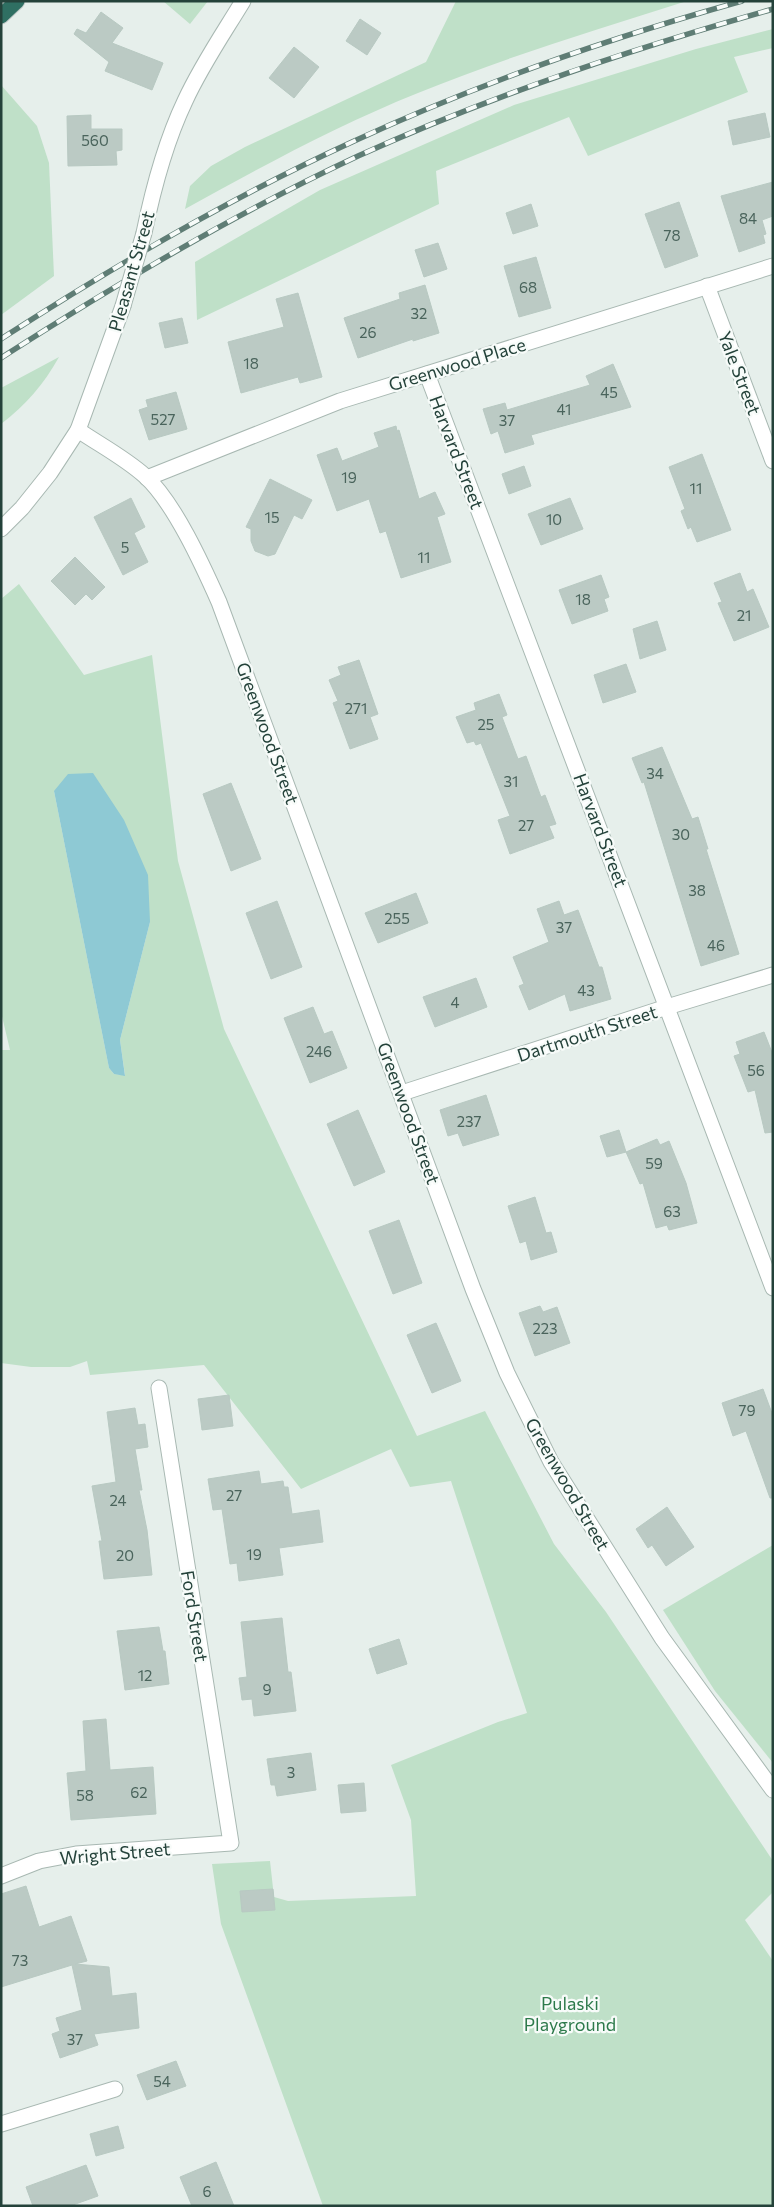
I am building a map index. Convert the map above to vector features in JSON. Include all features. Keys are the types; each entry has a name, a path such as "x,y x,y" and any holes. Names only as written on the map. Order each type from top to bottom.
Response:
{"highway":[{"path":"1,16 17,1"}],"street":[{"name":"Pleasant Street","path":"1,529 22,508 50,473 78,430 123,306 162,160 184,102 243,1"},
{"name":"Greenwood Place","path":"147,478 340,401 773,266"},
{"name":"Yale Street","path":"707,286 773,461"},
{"name":"Harvard Street","path":"427,374 773,1288"},
{"name":"Greenwood Street","path":"78,430 129,463 147,478 178,522 206,572 219,602 493,1342 551,1462 662,1638 773,1790"},
{"name":"Dartmouth Street","path":"402,1093 667,1007 773,975"},
{"name":"Ford Street","path":"159,1388 231,1843"},
{"name":"Wright Street","path":"1,1876 39,1861 76,1854 231,1843"},
{"path":"1,2124 115,2088"}],"green space":[{"path":"163,1 208,1 190,24"},
{"path":"456,1 687,1 518,56 388,105 271,162 185,209 190,186 211,166 245,147 426,62"},
{"path":"773,29 773,48 734,57 748,92 588,156 569,117 436,171 439,204 197,320 195,262 320,190 514,105 696,49"},
{"path":"1,85 37,126 49,163 54,276 1,315"},
{"path":"59,357 34,393 1,424 1,388"},
{"name":"Pulaski Playground","path":"19,584 84,675 152,655 178,861 224,1029 417,1436 485,1411 554,1544 606,1612 773,1861 773,1892 745,1920 773,1961 773,2206 323,2206 221,1924 212,1864 270,1861 274,1897 288,1901 416,1896 411,1820 391,1765 498,1722 527,1713 451,1481 410,1487 391,1449 301,1489 204,1365 90,1375 87,1361 70,1367 31,1367 1,1363 1,1050 10,1050 1,1012 1,599","holes":["54,791 150,922 120,1040 125,1075 114,1074 109,1068"]},
{"path":"773,1545 773,1763 715,1691 663,1610"}],"water":[{"path":"93,773 124,820 148,875 150,922 120,1040 125,1076 114,1074 109,1068 54,791 68,774"}],"building":[{"path":"101,12 123,28 112,43 163,63 152,90 105,71 109,62 74,34 77,29 86,33"},
{"path":"360,19 381,33 367,55 346,41"},
{"path":"294,47 319,67 294,98 269,78"},
{"path":"765,113 770,137 733,145 728,121"},
{"path":"91,115 91,129 122,129 122,150 116,151 117,165 68,166 67,116"},
{"path":"773,182 773,216 762,220 766,234 763,235 765,243 739,252 721,196"},
{"path":"679,202 698,256 665,268 645,214"},
{"path":"531,204 538,226 513,234 506,213"},
{"path":"438,243 447,269 424,277 415,250"},
{"path":"536,257 551,308 519,317 504,266"},
{"path":"425,285 439,333 413,341 413,339 358,358 344,318 400,299 399,293"},
{"path":"298,293 322,377 300,383 298,377 241,393 228,342 284,327 276,299"},
{"path":"182,318 188,343 165,348 159,323"},
{"path":"613,364 631,407 531,435 534,444 505,453 498,431 491,434 483,409 505,403 507,410 590,385 586,376"},
{"path":"176,392 187,429 149,440 139,410 148,407 146,400"},
{"path":"396,426 397,431 399,430 419,499 435,492 445,514 437,517 451,562 401,578 386,531 380,533 369,499 337,511 317,455 337,448 342,461 379,447 374,433"},
{"path":"702,454 731,530 697,542 691,527 688,529 681,511 685,509 669,467"},
{"path":"524,466 531,486 509,494 502,474"},
{"path":"270,479 312,500 302,519 294,515 275,554 268,556 255,551 251,541 251,529 246,527"},
{"path":"131,498 145,527 134,533 148,562 123,575 94,517"},
{"path":"570,498 583,529 541,545 528,514"},
{"path":"75,557 105,587 92,600 86,594 75,605 51,581"},
{"path":"740,573 747,592 753,589 769,627 734,641 718,603 722,602 714,583"},
{"path":"601,575 609,597 604,599 608,611 572,624 559,590"},
{"path":"657,621 666,650 640,659 633,629"},
{"path":"359,660 378,714 370,717 378,739 350,749 333,703 338,701 329,680 341,675 338,667"},
{"path":"626,664 636,692 603,703 594,675"},
{"path":"499,694 507,715 502,717 518,759 526,756 541,797 545,795 556,824 549,826 554,838 510,854 498,820 510,816 481,743 476,745 474,741 467,743 456,717 476,710 474,703"},
{"path":"662,747 692,819 698,817 708,849 706,849 739,954 701,966 644,782 642,783 632,758"},
{"path":"231,783 261,859 231,871 203,794"},
{"path":"416,893 428,923 378,943 365,913"},
{"path":"277,901 302,967 271,979 246,913"},
{"path":"559,901 564,915 578,910 599,967 602,967 611,999 570,1011 565,994 529,1010 519,986 524,984 513,957 549,942 537,909"},
{"path":"476,978 487,1007 435,1027 423,997"},
{"path":"313,1007 324,1034 332,1031 347,1068 310,1083 284,1018"},
{"path":"764,1032 773,1055 773,1132 765,1133 755,1090 748,1092 734,1056 740,1054 736,1042"},
{"path":"486,1095 499,1135 463,1146 458,1133 448,1136 440,1110"},
{"path":"358,1110 385,1172 354,1186 327,1124"},
{"path":"619,1130 626,1152 607,1157 600,1136"},
{"path":"657,1139 660,1145 669,1141 686,1183 697,1223 669,1230 667,1225 656,1228 643,1183 640,1184 626,1152"},
{"path":"535,1197 546,1233 551,1232 557,1252 531,1260 526,1241 520,1243 508,1206"},
{"path":"399,1220 422,1283 393,1294 369,1231"},
{"path":"540,1306 543,1312 557,1307 570,1343 535,1356 519,1313"},
{"path":"436,1323 461,1381 432,1393 407,1335"},
{"path":"763,1389 773,1416 773,1498 770,1498 746,1431 733,1436 722,1403"},
{"path":"229,1395 233,1426 202,1430 198,1399"},
{"path":"135,1408 138,1425 145,1424 148,1447 135,1449 142,1490 139,1490 147,1530 152,1575 104,1579 99,1541 102,1541 92,1486 116,1482 107,1412"},
{"path":"259,1471 261,1484 283,1481 284,1487 288,1487 292,1514 319,1510 323,1542 279,1548 283,1575 239,1581 237,1563 230,1564 222,1509 213,1510 208,1479"},
{"path":"667,1507 694,1547 666,1566 652,1545 648,1548 636,1529"},
{"path":"282,1618 288,1672 291,1672 296,1711 254,1716 252,1699 242,1700 239,1678 247,1677 241,1622"},
{"path":"159,1627 163,1651 165,1651 169,1684 125,1690 117,1631"},
{"path":"399,1639 407,1664 377,1674 369,1649"},
{"path":"106,1719 110,1770 153,1767 156,1814 71,1820 67,1773 86,1771 83,1721"},
{"path":"311,1753 316,1790 277,1796 275,1785 271,1785 267,1759"},
{"path":"364,1783 366,1811 341,1813 338,1785"},
{"path":"26,1886 39,1927 71,1916 87,1961 75,1964 109,1967 112,1996 136,1993 139,2028 94,2034 98,2045 60,2058 52,2034 60,2031 56,2018 82,2010 72,1965 1,1987 1,1894"},
{"path":"273,1889 275,1910 242,1912 240,1891"},
{"path":"176,2061 186,2086 147,2100 137,2075"},
{"path":"118,2126 124,2148 96,2156 90,2134"},
{"path":"216,2162 234,2206 192,2206 180,2177"},
{"path":"86,2165 98,2196 70,2206 33,2206 26,2187"}],"railway":[{"path":"1,339 86,285 173,234 262,186 352,142 447,101 544,64 643,30 742,1"},
{"path":"1,358 88,303 176,251 266,202 358,156 511,93 667,40 773,9"}]}
